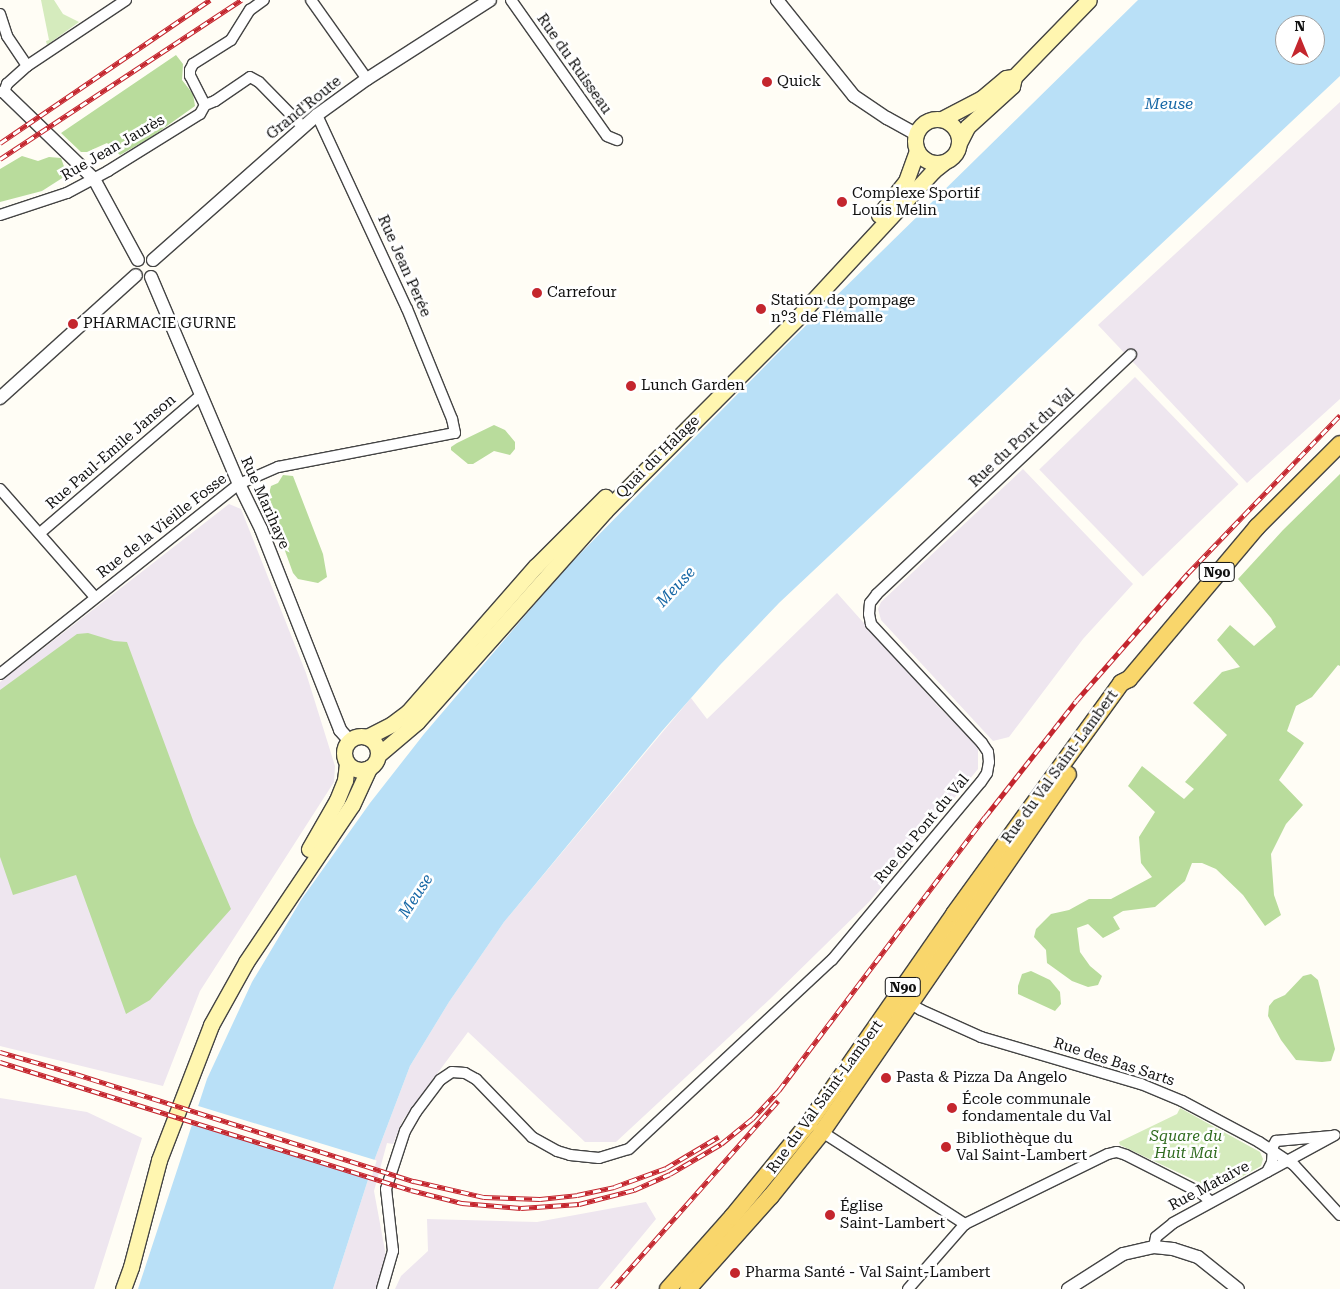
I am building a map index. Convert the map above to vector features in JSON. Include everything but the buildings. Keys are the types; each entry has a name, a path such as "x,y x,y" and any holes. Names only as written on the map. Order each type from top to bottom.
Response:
{"main road":[{"name":"Quai du Halage","path":"378,755 417,722 605,511 796,318 933,171 955,155 967,127 1012,86 1014,77 1089,0"},
{"name":"Quai du Halage","path":"367,737 392,724 408,712 536,566 800,301 902,189 912,171 917,151 916,134 924,123 936,119 942,120 982,98 1006,78 1014,77"},
{"path":"942,120 955,127 960,141"},
{"path":"917,151 930,163 943,163"},
{"name":"Rue du Val Saint-Lambert","path":"688,1289 771,1196 1088,727 1121,683 1129,679 1229,558 1340,444"},
{"path":"112,1289 121,1266 150,1158 179,1078 204,1020 240,955 325,825 345,780 347,764 344,750 349,740 357,736 367,737 377,746 378,755 352,806 246,962 212,1025 159,1160 131,1268 123,1289"},
{"path":"347,764 360,770 370,768"},
{"name":"Rue du Val Saint-Lambert","path":"668,1289 816,1127"}],"street":[{"path":"126,0 27,66 7,84 2,92 94,178 138,260"},
{"path":"205,105 190,76 193,64 231,40 250,10 264,0"},
{"path":"311,0 367,79"},
{"name":"Grand'Route","path":"152,260 317,115 367,79 490,0"},
{"name":"Rue du Ruisseau","path":"511,0 607,136 617,140"},
{"path":"777,0 854,96 887,118 916,134"},
{"path":"0,14 7,36 27,66"},
{"name":"Rue Jean Jaurès","path":"0,215 67,193 200,114 205,105 215,101 250,77 259,82 303,127"},
{"name":"Rue Jean Perée","path":"317,115 407,309 448,409 455,433"},
{"path":"143,257 152,260 156,266 155,272 151,277 140,278 136,275 134,264 138,260 143,257"},
{"path":"0,398 136,275"},
{"name":"Rue Marihaye","path":"151,277 239,484 261,529 340,730 349,740"},
{"name":"Rue du Pont du Val","path":"382,1289 393,1252 385,1196 399,1147 416,1112 440,1080 452,1072 465,1073 476,1079 520,1126 544,1145 570,1155 599,1158 620,1153 637,1144 832,960 981,782 987,773 989,762 988,752 982,742 871,624 868,614 870,603 877,594 1131,355"},
{"name":"Rue Paul-Emile Janson","path":"40,533 202,394"},
{"name":"Rue de la Vieille Fosse","path":"0,674 239,484 278,468 455,433"},
{"path":"0,489 95,597"},
{"name":"Rue des Bas Sarts","path":"904,1000 981,1036 1164,1092 1274,1151 1303,1174 1340,1215"},
{"path":"816,1127 965,1224"},
{"path":"1267,1172 1274,1151 1274,1142 1280,1139 1338,1135"},
{"name":"Rue Mataive","path":"1154,1247 1156,1237 1164,1228 1338,1135"},
{"path":"908,1289 965,1224 1112,1153 1121,1153 1138,1161 1201,1193 1211,1202"},
{"path":"1068,1289 1123,1254 1154,1247 1173,1248 1198,1257 1238,1289"}],"shaded area":[{"path":"1340,102 1340,399 1247,483 1098,325"},
{"path":"1135,377 1239,484 1143,577 1039,469"},
{"path":"1023,469 1133,584 1083,639 1009,737 993,741 881,620 878,609 881,602"},
{"path":"229,504 241,509 306,673 335,766 334,782 200,991 163,1086 0,1046 0,682"},
{"path":"837,593 937,705 978,747 978,769 869,902 770,999 616,1142 585,1142 468,1032 403,1120 393,1144 387,1143 374,1191 386,1256 376,1289 333,1289 374,1161 410,1066 449,1002 504,922 691,698 707,719"},
{"path":"0,1098 87,1112 142,1138 94,1289 0,1289"},
{"path":"646,1202 656,1219 598,1289 395,1289 401,1276 428,1251 427,1219 537,1222"}],"green space":[{"path":"41,0 54,0 63,14 79,22 47,45 46,41 49,40"},
{"path":"176,55 183,64 182,80 193,94 195,106 150,138 120,155 107,143 87,152 81,152 61,133"},
{"path":"22,156 38,161 49,157 61,158 67,175 42,191 0,202 0,169"},
{"path":"494,425 505,430 515,442 515,449 510,455 494,451 473,464 468,464 451,450 451,447 457,443"},
{"path":"1340,474 1340,666 1338,665 1312,697 1296,706 1287,731 1304,743 1279,780 1303,805 1286,824 1271,854 1274,895 1281,915 1265,926 1243,895 1216,869 1202,863 1192,863 1185,881 1155,907 1123,911 1113,917 1120,929 1103,938 1088,924 1077,928 1080,952 1090,966 1102,976 1098,985 1088,987 1072,981 1047,963 1046,950 1034,937 1036,929 1051,914 1069,910 1089,899 1111,899 1152,877 1141,863 1139,837 1155,812 1128,786 1142,766 1184,799 1194,789 1185,782 1227,735 1193,703 1222,672 1240,667 1217,640 1230,625 1254,646 1276,627 1271,618 1238,579 1283,530"},
{"path":"283,475 293,476 323,554 327,577 318,583 298,579 293,573 267,501 271,486 278,483"},
{"path":"88,633 114,641 127,642 194,823 231,909 150,1000 126,1014 76,875 13,895 0,857 0,690 77,634"},
{"path":"1031,971 1050,980 1060,992 1061,1004 1055,1011 1018,994 1018,986 1022,974"},
{"path":"1311,974 1318,980 1335,1049 1331,1061 1296,1060 1281,1040 1268,1016 1269,1006 1274,1000 1285,995 1303,976"},
{"name":"Square du Huit Mai","path":"1180,1108 1260,1152 1263,1159 1261,1166 1227,1185 1209,1187 1120,1145 1119,1142 1177,1114"}],"water":[{"name":"Meuse","path":"1138,0 1340,0 1340,76 779,603 720,665 662,731 504,922 449,1002 410,1066 374,1161 333,1289 138,1289 207,1079 252,982 301,900 370,803 424,734 564,570 778,353"}],"pier":[{"path":"195,1105 377,1161 371,1179 189,1123"}],"railway":[{"path":"0,143 210,0"},
{"path":"0,159 241,0"},
{"path":"0,1062 411,1190 462,1203 521,1208 579,1204 634,1190 670,1174 721,1144 752,1119 779,1090 985,817 1076,701 1188,573 1340,415"},
{"path":"0,1052 76,1074 414,1181 484,1197 540,1199 577,1195 614,1187 666,1168 718,1137"},
{"path":"612,1289 778,1101"}],"place":[{"name":"Quick","path":"767,82"},
{"name":"Complexe Sportif Louis Melin","path":"842,202"},
{"name":"Carrefour","path":"537,293"},
{"name":"Station de pompage n°3 de Flémalle","path":"761,309"},
{"name":"PHARMACIE GURNE","path":"73,324"},
{"name":"Lunch Garden","path":"631,386"},
{"name":"Pasta & Pizza Da Angelo","path":"886,1078"},
{"name":"École communale fondamentale du Val","path":"952,1108"},
{"name":"Bibliothèque du Val Saint-Lambert","path":"946,1147"},
{"name":"Église Saint-Lambert","path":"830,1215"},
{"name":"Pharma Santé - Val Saint-Lambert","path":"735,1273"}]}
